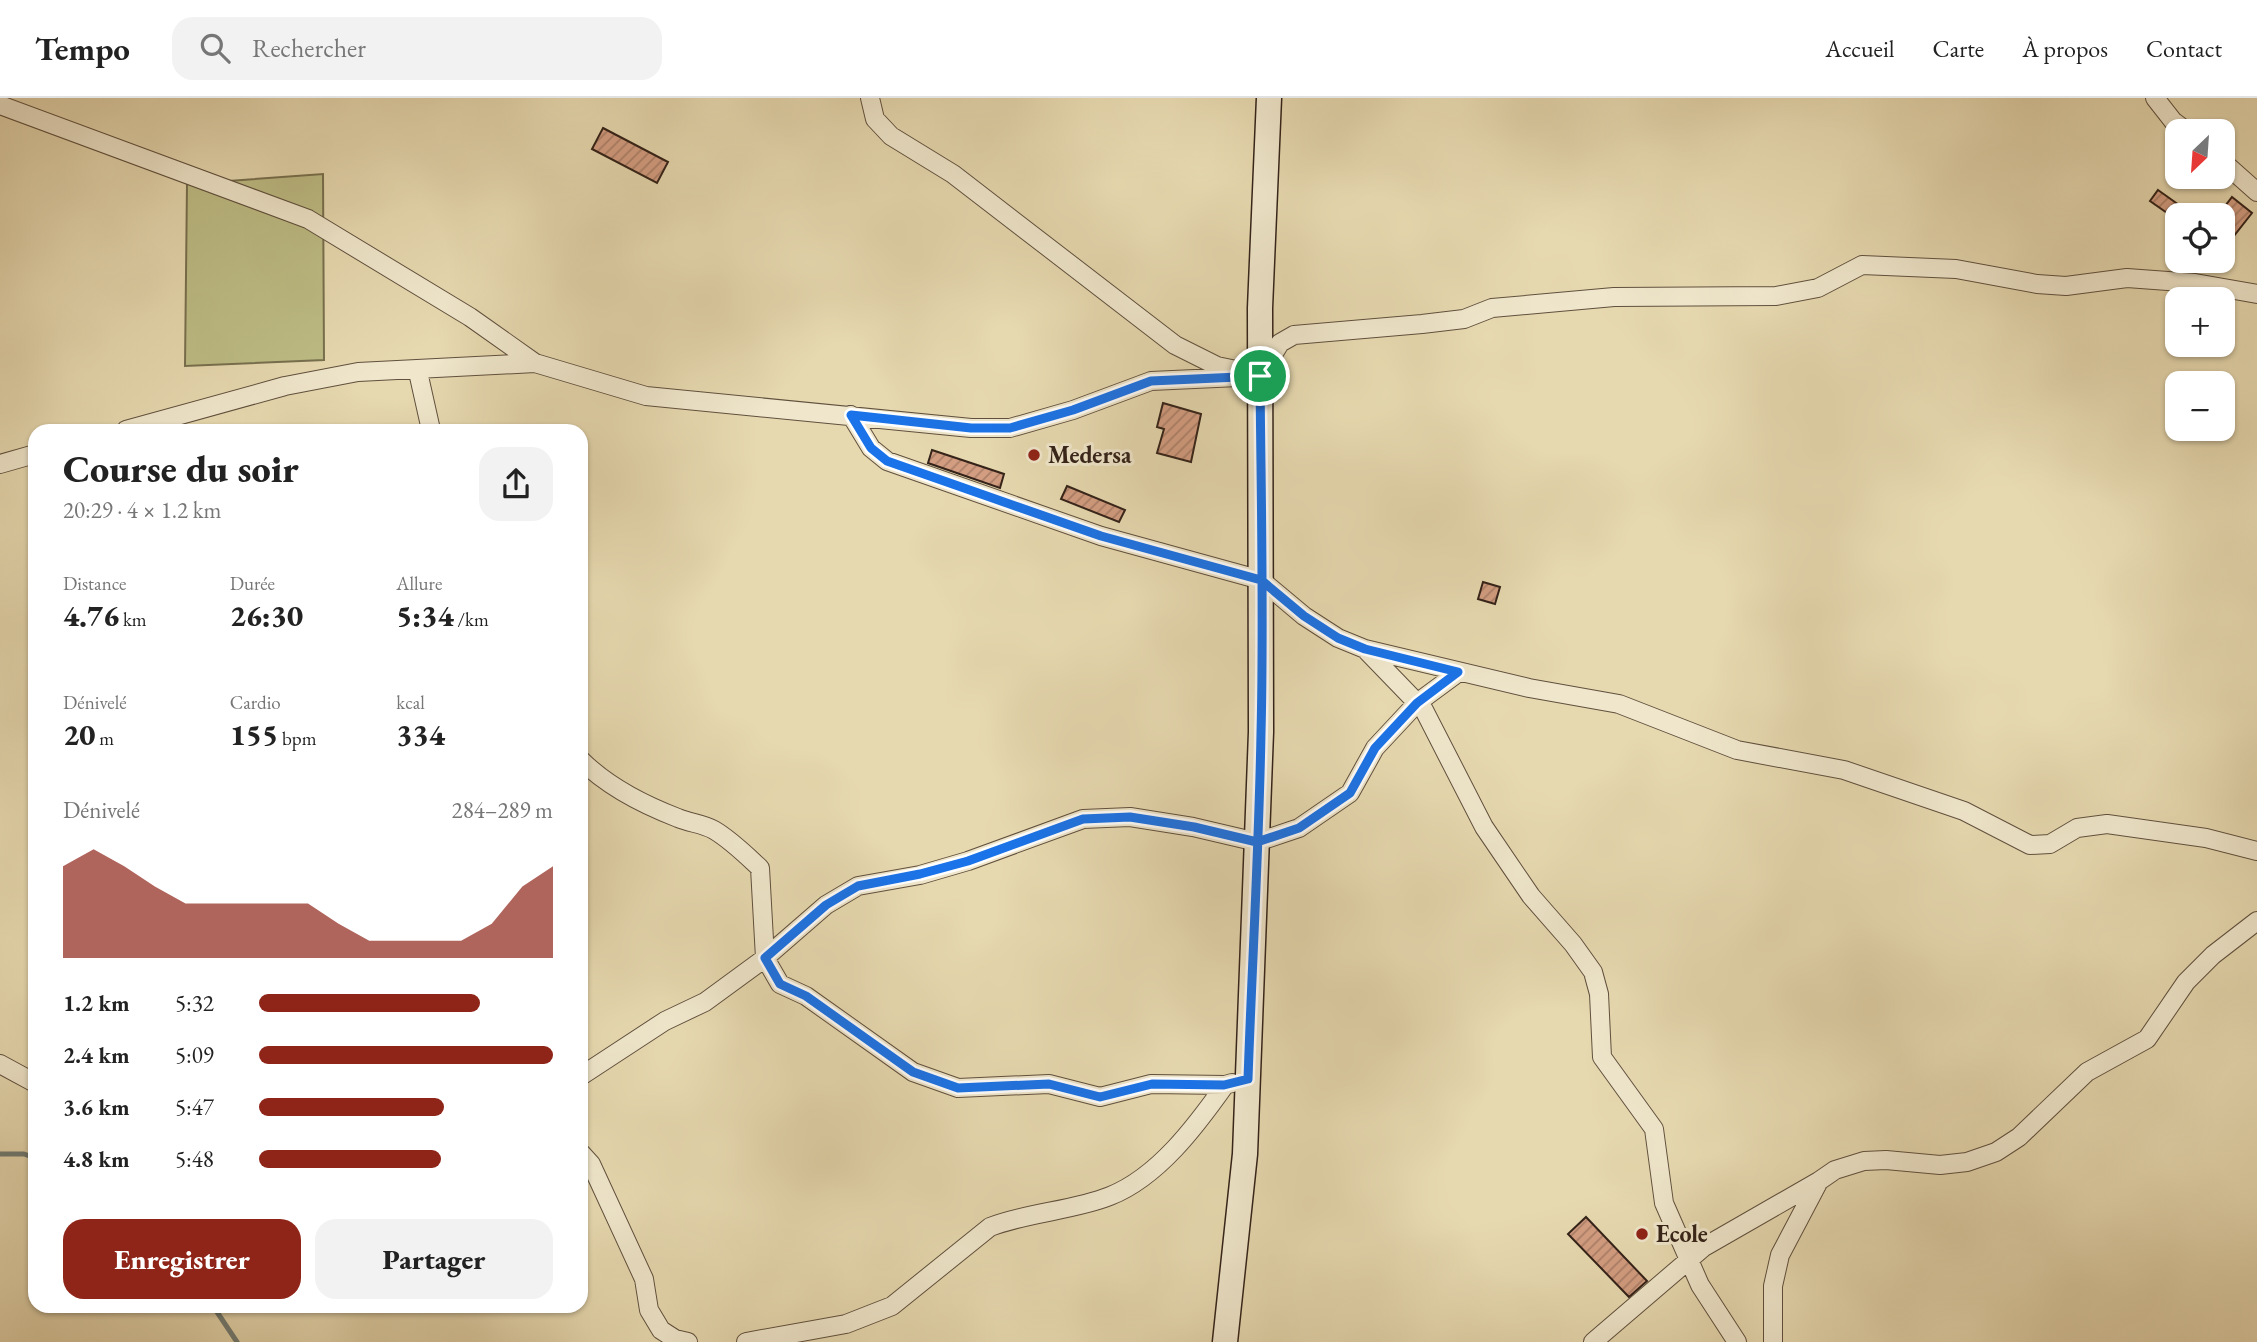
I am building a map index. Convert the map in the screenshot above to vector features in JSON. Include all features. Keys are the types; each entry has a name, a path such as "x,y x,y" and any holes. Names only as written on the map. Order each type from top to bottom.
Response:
{"street":[{"path":"870,98 875,118 891,136 953,174 1175,345 1217,366 1260,376"},
{"path":"1225,1342 1245,1154 1236,1082 1257,842 1261,732 1260,376 1269,98"},
{"path":"2155,98 2171,119"},
{"path":"0,105 308,219 471,317 535,363 646,396 971,428 1010,428 1073,410 1151,381 1260,376"},
{"path":"2235,173 2257,192"},
{"path":"1260,376 1280,343 1294,335 1464,319 1492,308 1600,298 1776,296 1818,288 1862,265 1956,269 2037,285 2066,286 2127,278 2195,283 2257,294"},
{"path":"148,424 285,386 358,372 418,372 535,363"},
{"path":"418,372 430,424"},
{"path":"851,415 871,448 887,461 1101,536 1261,580 1304,616 1338,638 1365,649 1529,688 1619,704 1737,750 1844,770 1965,811 2030,845 2050,844 2077,828 2108,824 2206,838 2257,851"},
{"path":"0,464 28,456"},
{"path":"1365,649 1424,710 1484,827 1531,896 1573,944 1593,972 1599,994 1602,1057 1654,1129 1664,1203 1688,1261 1737,1342"},
{"path":"588,1071 665,1021 705,1002 765,958 826,905 858,886 956,864 1083,819 1130,817 1194,827 1257,842 1299,828 1335,806 1350,793 1375,748 1417,703 1458,672"},
{"path":"588,767 635,798 678,818 713,830 760,868 765,958 780,984 806,996 913,1072 958,1088 1049,1084 1100,1097 1152,1084 1236,1082"},
{"path":"1593,1342 1704,1247 1835,1170 1864,1161 1886,1160 1940,1165 1967,1162 1996,1152 2019,1137 2087,1073 2147,1040 2186,982 2213,955 2257,921"},
{"path":"0,1065 28,1079"},
{"path":"746,1342 846,1324 892,1306 990,1227 1108,1196 1135,1184 1197,1125 1236,1082"},
{"path":"588,1161 644,1279 649,1310 661,1330 676,1339 688,1342"},
{"path":"1773,1342 1773,1286 1780,1255 1819,1181"}],"shaded area":[{"path":"323,174 324,360 185,366 187,184"}],"building":[{"path":"603,128 668,162 657,183 592,149"},
{"path":"2158,190 2176,203 2165,203 2165,212 2150,201"},
{"path":"2232,197 2252,213 2235,235 2235,203 2227,203"},
{"path":"1163,403 1201,414 1191,462 1157,453 1164,429 1157,427"},
{"path":"932,450 1004,474 1000,488 928,463"},
{"path":"1067,486 1125,510 1119,522 1061,499"},
{"path":"1483,582 1500,587 1495,604 1478,599"},
{"path":"1586,1217 1647,1281 1629,1297 1568,1234"}],"waterway":[{"path":"0,1154 28,1155"},
{"path":"218,1313 237,1342"}],"place":[{"name":"Medersa","path":"1034,455"},
{"name":"Ecole","path":"1642,1234"}],"route":[{"path":"1260,376 1151,381 1073,410 1010,428 971,428 851,415 871,448 887,461 991,495 1101,536 1261,580 1304,616 1338,638 1365,649 1458,672 1417,703 1375,748 1350,793 1335,806 1299,828 1257,842 1194,827 1130,817 1083,819 968,861 858,886 826,905 765,958 780,984 806,996 913,1072 958,1088 1049,1084 1100,1097 1152,1084 1224,1085 1248,1079 1257,842 1261,732 1261,580 1260,376"}]}
